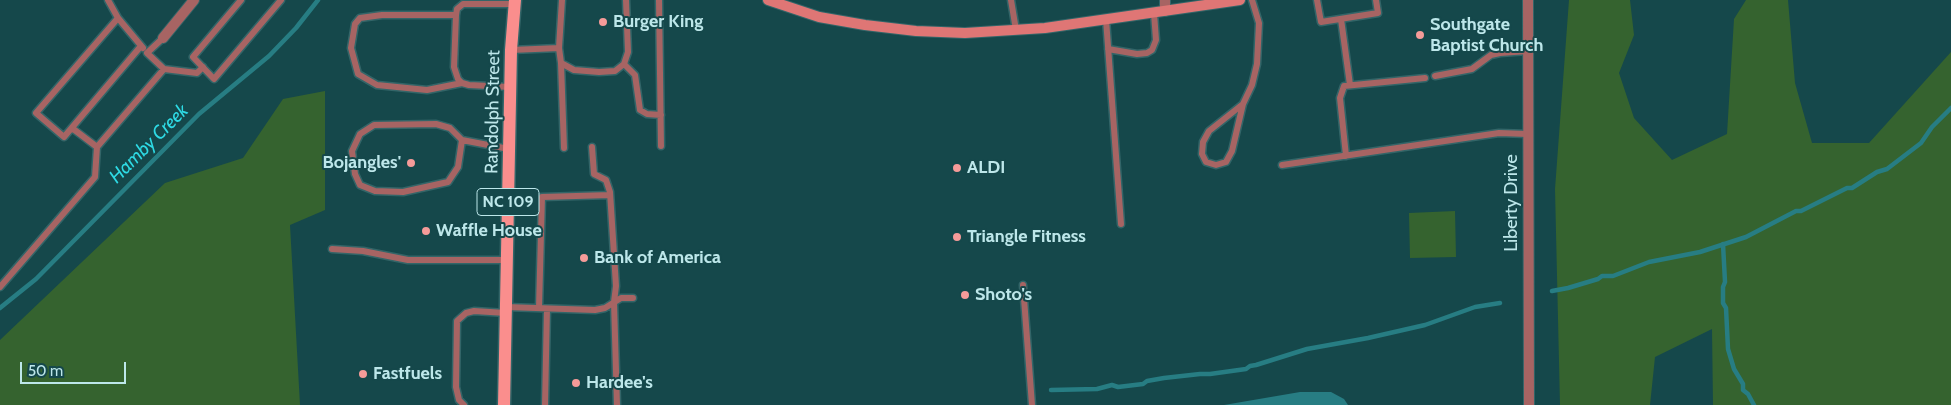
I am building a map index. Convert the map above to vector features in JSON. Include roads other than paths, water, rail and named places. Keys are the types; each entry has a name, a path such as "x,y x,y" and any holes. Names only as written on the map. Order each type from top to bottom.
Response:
{"main road":[{"path":"768,0 819,17 916,31 964,33 1045,28 1240,0"},
{"name":"Randolph Street","path":"504,405 511,50 515,2"}],"street":[{"path":"163,38 194,0"},
{"path":"1165,0 1165,11"},
{"name":"Liberty Drive","path":"1528,0 1529,405"}],"lane":[{"path":"108,0 118,18 147,53 164,69 197,73 203,67"},
{"path":"241,0 193,57 214,79 281,0"},
{"path":"562,0 559,48 562,63 564,148"},
{"path":"562,63 574,70 599,72 615,71 624,64 628,52 626,0"},
{"path":"659,0 661,146"},
{"path":"1011,0 1016,30"},
{"path":"1243,104 1209,131 1203,142 1202,154 1206,162 1216,165 1226,162 1232,151 1243,104 1252,85 1259,44 1259,23 1252,0"},
{"path":"1318,0 1321,22 1378,14 1376,0"},
{"path":"462,83 455,74 454,67 457,8 463,4 515,2"},
{"path":"1108,50 1137,54 1148,53 1152,50 1156,40 1154,13"},
{"path":"456,15 382,15 360,18 355,24 351,48 358,74 377,85 427,90 462,83 510,87"},
{"path":"118,18 36,113 64,137 141,46"},
{"path":"1341,19 1350,85"},
{"path":"1106,20 1121,224"},
{"path":"147,53 163,38"},
{"path":"511,50 559,48"},
{"path":"1435,76 1472,69 1491,55 1528,52"},
{"path":"624,64 634,76 640,110 647,114 661,114"},
{"path":"0,287 95,177 97,147 164,69"},
{"path":"1346,156 1340,98 1344,86 1425,78"},
{"path":"462,140 458,167 448,182 403,192 375,191 360,185 355,174 352,151 360,134 374,125 436,124 450,128 462,140 509,149"},
{"path":"72,128 97,147"},
{"path":"1282,166 1499,133 1528,134"},
{"path":"592,147 594,174 606,180 610,195 616,286 614,302 617,405"},
{"path":"540,308 542,196 610,195"},
{"path":"332,249 363,251 408,260 507,260"},
{"path":"1023,285 1032,405"},
{"path":"464,405 459,400 456,387 457,322 466,313 540,308 595,310 605,308 622,298 633,298"},
{"path":"546,405 547,309"}],"water":[{"path":"1300,392 1331,392 1344,399 1348,405 1224,405"}],"waterway":[{"name":"Hamby Creek","path":"0,308 36,279 199,114 269,56 296,28 318,0"},
{"path":"1552,291 1568,288 1602,276 1613,276 1649,262 1700,252 1746,237 1796,211 1801,211 1847,188 1852,188 1877,172 1887,169 1921,143 1932,127 1951,108"},
{"path":"1723,244 1725,282 1723,287 1723,303 1726,308 1728,349 1734,369 1743,384 1743,390 1748,394 1754,405"},
{"path":"1051,390 1097,389 1112,385 1118,387 1143,384 1147,381 1164,378 1246,369 1250,366 1307,349 1425,325 1475,307 1500,303"}],"place":[{"name":"Burger King","path":"603,22"},
{"name":"Southgate Baptist Church","path":"1420,35"},
{"name":"Bojangles'","path":"411,163"},
{"name":"ALDI","path":"957,168"},
{"name":"Waffle House","path":"426,231"},
{"name":"Triangle Fitness","path":"957,237"},
{"name":"Bank of America","path":"584,258"},
{"name":"Shoto's","path":"965,295"},
{"name":"Fastfuels","path":"363,374"},
{"name":"Hardee's","path":"576,383"}]}
